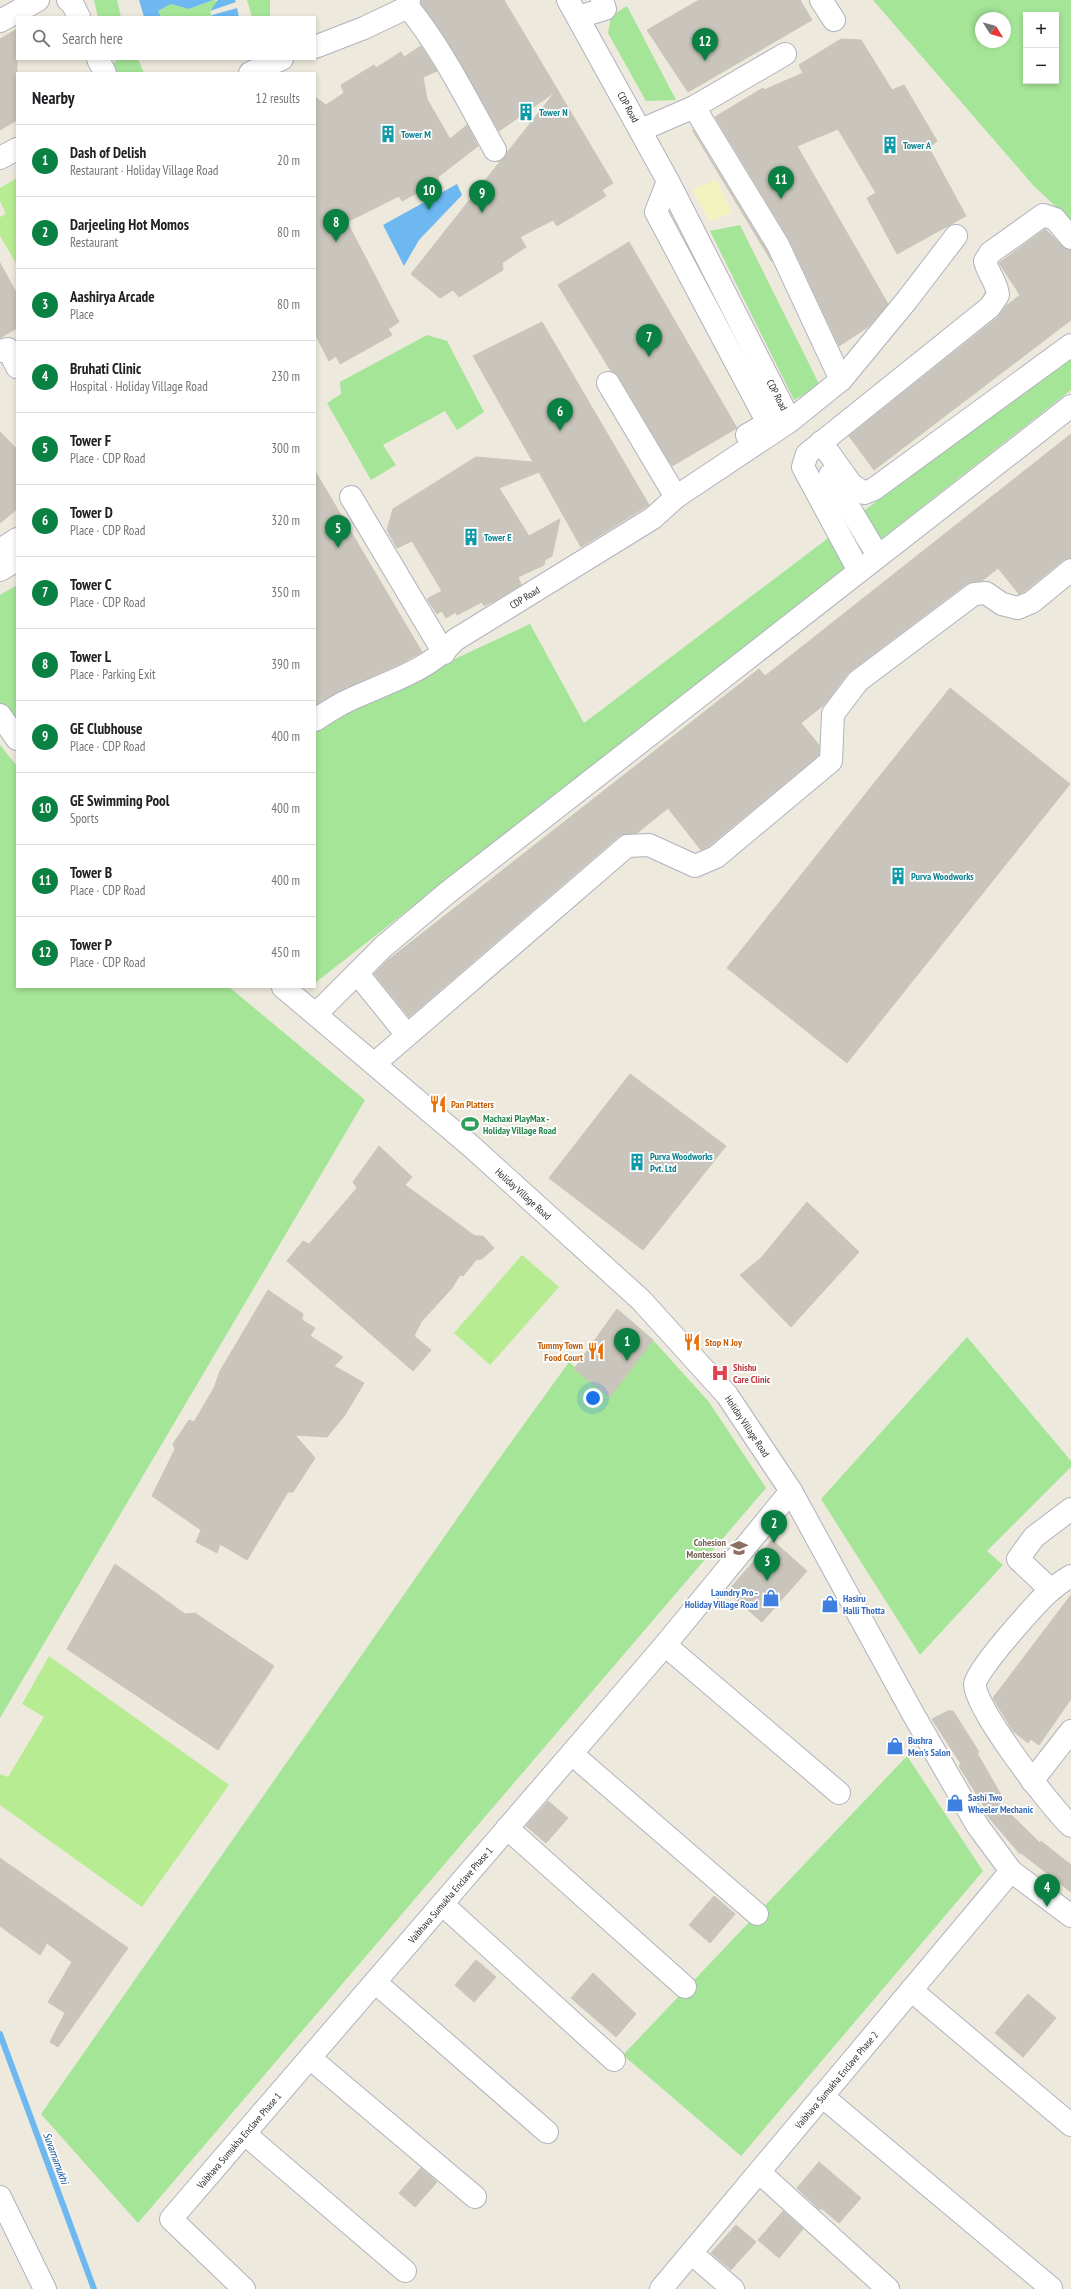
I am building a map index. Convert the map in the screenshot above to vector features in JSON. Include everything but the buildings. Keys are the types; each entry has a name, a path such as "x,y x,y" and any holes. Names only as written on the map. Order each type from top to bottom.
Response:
{"street":[{"path":"0,21 38,0"},
{"path":"68,0 72,3 78,16"},
{"path":"573,9 605,10 602,0"},
{"path":"822,0 834,20"},
{"path":"316,47 364,28 408,4 441,56 495,150"},
{"name":"CDP Road","path":"316,719 347,701 429,664 444,653 455,640 653,518 676,497 790,421 668,181 573,9"},
{"path":"641,130 694,107 785,54"},
{"path":"98,60 104,72"},
{"path":"252,72 281,60"},
{"path":"283,60 289,72"},
{"path":"694,107 778,245 842,380"},
{"path":"0,158 16,150"},
{"path":"608,383 676,497 690,472 768,423 656,212 668,181"},
{"path":"859,571 803,467 806,454 990,307 998,295 997,284 988,273 985,261 990,253 1043,214 1056,220 1071,238"},
{"path":"790,421 842,380 907,300 956,236"},
{"path":"817,445 851,484 864,494 874,489 1071,345"},
{"path":"316,1014 383,947 447,894 1071,406"},
{"path":"817,445 878,556"},
{"path":"351,497 444,653"},
{"path":"0,550 16,540"},
{"path":"0,570 16,561"},
{"path":"374,1064 627,846 649,845 695,866 716,857 830,761 833,714 858,681 974,594 986,593 1002,604 1018,608 1032,602 1071,570"},
{"path":"0,715 16,738"},
{"path":"357,973 407,1034"},
{"name":"Holiday Village Road","path":"284,988 472,1147 641,1300 727,1395 791,1490 912,1712 970,1812 994,1849 1011,1871 1071,1916"},
{"name":"Vaibhava Sumukha Enclave Phase 1","path":"244,2289 171,2219 572,1754 664,1645 791,1490"},
{"path":"1050,1590 1018,1559 1034,1538 1071,1510"},
{"path":"1069,1820 1032,1781 978,1701 974,1683 982,1667 1050,1590 1071,1576"},
{"path":"664,1645 839,1793"},
{"path":"1032,1781 1071,1731"},
{"path":"572,1754 757,1914"},
{"path":"507,1828 685,1987"},
{"name":"Vaibhava Sumukha Enclave Phase 2","path":"661,2289 1011,1871"},
{"path":"442,1904 614,2060"},
{"path":"375,1982 547,2132"},
{"path":"911,1990 1071,2125"},
{"path":"310,2058 475,2197"},
{"path":"822,2096 1051,2288"},
{"path":"245,2134 405,2271"},
{"path":"759,2172 888,2289"},
{"path":"0,2197 45,2289"},
{"path":"691,2253 732,2289"}],"green space":[{"path":"94,0 117,0 121,16 98,16"},
{"path":"213,0 218,1 210,11 212,16 160,16 158,11 171,4 189,9"},
{"path":"247,0 270,0 270,16 252,16"},
{"path":"873,0 1071,0 1071,221 1033,185"},
{"path":"627,6 676,100 646,101 608,33 611,16"},
{"path":"115,60 138,60 144,72 113,72 109,64 116,62"},
{"path":"16,179 16,263 0,236 0,217 6,214 0,201 0,188"},
{"path":"740,225 820,386 794,400 710,231"},
{"path":"427,335 447,341 484,412 457,430 445,411 383,445 396,465 371,480 327,403 341,394 340,382"},
{"path":"1071,354 1071,390 316,982 316,727 403,683 530,624 584,723"},
{"path":"16,586 16,724 0,702 0,595"},
{"path":"0,745 16,765 16,988 230,988 365,1100 0,1718"},
{"path":"522,1255 559,1287 490,1365 454,1333"},
{"path":"967,1337 1071,1461 1071,1467 987,1551 1003,1565 920,1655 821,1499"},
{"path":"653,1340 709,1402 766,1488 138,2223 41,2114 491,1470 569,1362 610,1397"},
{"path":"49,1656 229,1785 142,1907 0,1805 0,1774 8,1777 44,1717 22,1704"},
{"path":"907,1756 983,1871 741,2156 623,2055"}],"sand":[{"path":"716,180 732,212 710,222 692,190"}],"water":[{"path":"139,0 213,0 189,9 171,4 158,11 160,16 144,16"},
{"path":"218,0 235,0 236,2 210,11"},
{"path":"237,8 239,16 212,16"},
{"path":"457,184 462,195 419,240 404,266 383,225"}],"waterway":[{"name":"Suvarnamukhi","path":"0,2034 94,2289"}],"place":[{"name":"Tower P","path":"705,61"},
{"name":"Tower N","path":"526,112"},
{"name":"Tower M","path":"388,134"},
{"name":"Tower A","path":"890,145"},
{"name":"Tower B","path":"781,199"},
{"name":"GE Swimming Pool","path":"429,210"},
{"name":"GE Clubhouse","path":"482,213"},
{"name":"Tower L","path":"336,242"},
{"name":"Tower C","path":"649,357"},
{"name":"Tower D","path":"560,431"},
{"name":"Tower E","path":"471,537"},
{"name":"Tower F","path":"338,548"},
{"name":"Purva Woodworks","path":"898,876"},
{"name":"Pan Platters","path":"438,1104"},
{"name":"Machaxi PlayMax - Holiday Village Road","path":"470,1124"},
{"name":"Purva Woodworks Pvt. Ltd","path":"637,1162"},
{"name":"Stop N Joy","path":"692,1342"},
{"name":"Tummy Town Food Court","path":"596,1351"},
{"name":"Dash of Delish","path":"627,1361"},
{"name":"Shishu Care Clinic","path":"720,1373"},
{"name":"Darjeeling Hot Momos","path":"774,1543"},
{"name":"Cohesion Montessori","path":"739,1548"},
{"name":"Aashirya Arcade","path":"767,1581"},
{"name":"Laundry Pro - Holiday Village Road","path":"771,1598"},
{"name":"Hasiru Halli Thotta","path":"830,1604"},
{"name":"Bushra Men's Salon","path":"895,1746"},
{"name":"Sashi Two Wheeler Mechanic","path":"955,1803"},
{"name":"Bruhati Clinic","path":"1047,1907"}]}
